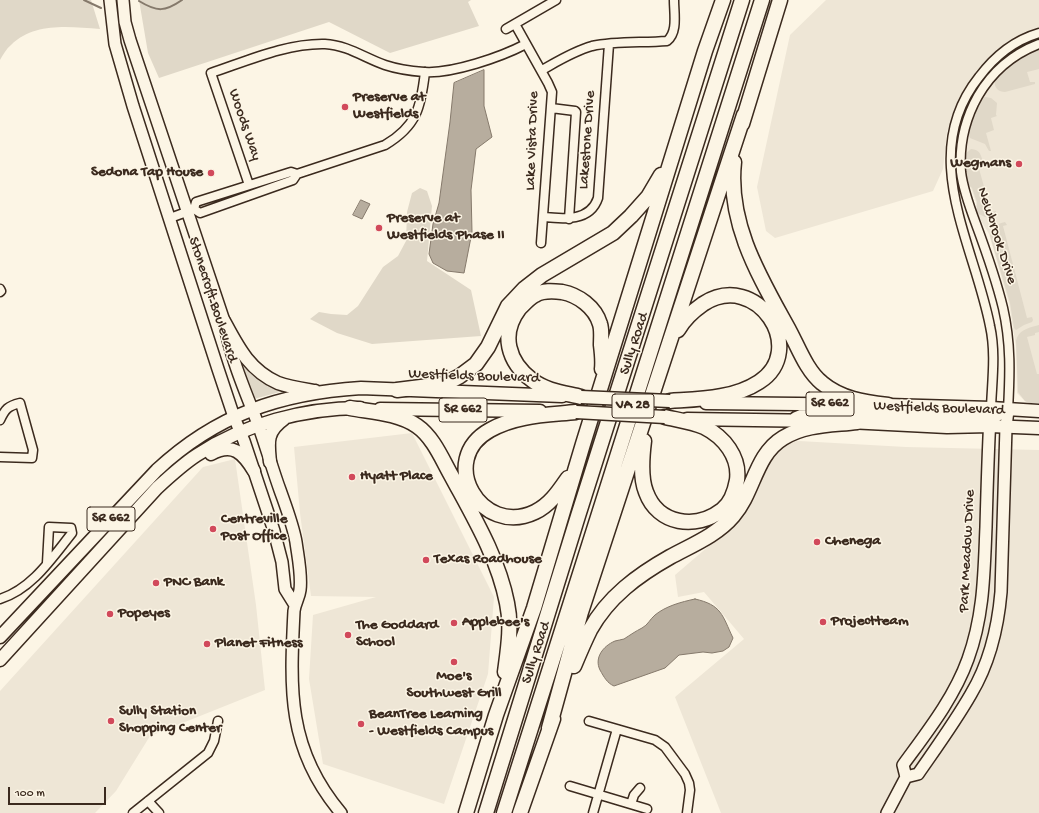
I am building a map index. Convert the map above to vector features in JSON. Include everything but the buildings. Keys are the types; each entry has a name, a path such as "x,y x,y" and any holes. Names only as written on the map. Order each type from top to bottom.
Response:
{"highway":[{"path":"466,813 496,715 534,608 582,444 705,51 723,0"},
{"name":"Sully Road","path":"486,813 578,516 742,0"},
{"name":"Sully Road","path":"504,813 762,0"},
{"path":"549,728 581,612 666,356 780,0"},
{"path":"744,115 735,154 733,189 736,213 743,240 754,264 809,368 817,378 828,388 845,397 865,403 888,405"},
{"path":"397,390 445,384 460,376 476,364 488,347 508,306 524,289 542,275 613,233 631,216 648,197 676,144"},
{"path":"581,397 554,391 534,382 521,371 514,361 509,348 508,333 510,325 514,316 521,307 534,295 542,292 556,291 568,293 583,300 595,313 600,324 603,362 600,388"},
{"path":"666,356 675,336 685,320 707,302 723,296 739,296 755,302 766,311 773,321 778,334 779,347 774,365 766,376 758,383 737,391 710,398 670,401"},
{"path":"350,408 394,416 421,429 436,449 472,514 494,559 507,603 510,624 504,679 496,715"},
{"path":"576,412 517,419 489,430 478,438 470,449 466,464 466,479 472,494 484,507 498,514 509,517 522,516 535,512 548,503 558,493 568,477 582,444"},
{"path":"647,413 643,445 642,473 646,493 661,512 673,519 694,522 706,520 723,509 732,498 737,478 734,459 728,446 709,431 692,423 666,417"},
{"path":"520,813 549,728 572,671 591,629 611,602 626,586 641,575 661,562 709,536 730,520 748,493 764,457 782,438 805,428 857,422"}],"main road":[{"name":"Stonecroft Boulevard","path":"110,0 113,31 121,65 234,417 241,432 281,555 285,589 295,605"},
{"name":"Stonecroft Boulevard","path":"123,0 125,22 130,40 191,211 224,321 227,336 293,531 300,570 300,591 295,605 291,678 296,727 303,750 312,771 320,785 341,813"},
{"path":"224,321 243,355 261,373 279,383 320,392"},
{"name":"Westfields Boulevard","path":"0,638 157,470 174,454 222,422 277,402 320,392 360,388 701,403 888,405 990,418 1006,427 1039,428"},
{"name":"Westfields Boulevard","path":"0,660 147,498 170,476 198,454 241,432 288,416 350,408 576,412 697,419 728,418 857,422 947,427 990,418 1008,410 1039,411"},
{"name":"Newbrook Drive","path":"906,777 918,774 971,694 985,664 994,636 999,614 1001,592 1006,427 1008,410"},
{"path":"790,420 811,412 990,418"},
{"path":"270,462 269,444 271,433 273,428 288,416"},
{"name":"Park Meadow Drive","path":"887,813 906,777 903,765 943,709 954,690 968,660 977,633 984,589 990,418"},
{"path":"170,476 179,474 214,452 227,449 242,454 254,471"}],"street":[{"path":"506,29 556,0"},
{"path":"542,70 571,54 592,46 666,41 674,32 674,0"},
{"name":"Lake Vista Drive","path":"515,24 542,70 552,92 541,243"},
{"name":"Newbrook Drive","path":"990,418 993,351 990,326 952,184 950,163 951,142 955,120 966,94 986,67 1017,42 1039,33"},
{"name":"Woods Way","path":"249,185 211,73 284,49 315,44 340,46 385,65 405,70 425,72"},
{"path":"191,211 196,202 290,172 297,174 385,145 397,137 412,121 419,109 425,72 451,69 486,60 510,52 526,44"},
{"name":"Lakestone Drive","path":"543,217 569,219 576,218 592,209 596,204 598,198 608,44"},
{"name":"Newbrook Drive","path":"1008,410 1010,372 1007,328 996,284 966,192 962,175 962,142 967,118 984,86 1006,63 1029,48 1039,44"},
{"path":"551,108 576,112 569,219"},
{"path":"170,218 191,211 200,213 291,182 295,179 297,174"},
{"path":"0,420 5,409 11,405 20,403 33,450 32,458 0,457"},
{"path":"0,600 19,591 48,563 72,533 71,528 49,527 48,563"},
{"path":"133,813 208,752 214,741 218,721"},
{"path":"589,721 655,740 665,747 685,774 690,790 687,813"},
{"path":"593,813 618,729"},
{"path":"570,786 647,809"},
{"path":"632,804 634,795 640,788"},
{"path":"148,801 159,813"}],"shaded area":[{"path":"0,0 91,0 100,29 65,27 42,29 20,38 9,47 0,60"},
{"path":"139,0 471,0 468,2 479,26 390,53 329,22 159,78 148,53"},
{"path":"826,0 1039,0 1039,28 1015,39 997,52 981,68 965,89 954,111 947,132 943,169 933,191 775,238 766,231 757,187 790,35"},
{"path":"1039,48 1039,403 1026,402 1017,393 1016,347 1009,303 989,234 976,212 976,202 971,188 967,184 964,157 967,132 981,98 997,76 1007,67"},
{"path":"1039,48 1039,69 1027,72 1030,82 1035,82 1035,84 1005,92 997,89 995,82 1008,67"},
{"path":"484,70 484,106 492,137 476,149 471,190 472,232 464,273 447,271 433,263 429,254 433,224 439,203 454,83"},
{"path":"985,97 991,98 997,103 997,116 991,118 994,130 986,133 991,151 989,151 985,144 970,138 968,133 978,104"},
{"path":"971,149 978,151 981,155 983,163 978,165 991,212 996,211 996,215 985,217 977,213 977,202 972,188 967,183 965,167 965,154"},
{"path":"420,188 427,191 432,206 427,261 471,290 481,336 372,344 337,333 310,319 319,312 347,315 358,306 383,267 398,256 406,241 407,212 412,193"},
{"path":"361,200 370,204 362,219 353,215"},
{"path":"1005,222 1007,225 1003,226 1027,318 1032,317 1033,320 1032,322 1016,330 1014,328 1010,303 990,236 991,230 994,226"},
{"path":"1039,325 1039,332 1035,333 1035,335 1027,337 1037,374 1039,374 1039,403 1030,403 1025,401 1018,392 1016,341 1017,337 1022,331"},
{"path":"238,355 287,390 254,399"},
{"path":"412,433 494,597 488,674 444,804 323,764 309,679 313,615 376,597 311,596 300,513 294,447"},
{"path":"799,441 906,447 1039,450 1039,813 721,813 675,697 744,639 704,592 678,597 675,575 745,515 767,463 773,454 788,442"},
{"path":"235,459 256,605 265,690 150,736 116,791 95,813 0,813 0,691 203,467"},
{"path":"695,599 711,604 720,612 733,638 729,647 723,651 712,653 703,652 679,655 665,668 614,686 604,677 598,666 599,657 603,649 611,643 624,639 644,627 655,615 664,609"}],"waterway":[{"path":"84,0 101,8"},
{"path":"139,1 156,9 161,9 171,7 182,0"}],"place":[{"name":"Preserve at Westfields","path":"345,107"},
{"name":"Wegmans","path":"1019,164"},
{"name":"Sedona Tap House","path":"211,173"},
{"name":"Preserve at Westfields Phase II","path":"379,228"},
{"name":"Hyatt Place","path":"352,477"},
{"name":"Centreville Post Office","path":"213,529"},
{"name":"Chenega","path":"817,542"},
{"name":"Texas Roadhouse","path":"426,560"},
{"name":"PNC Bank","path":"156,583"},
{"name":"Popeyes","path":"110,614"},
{"name":"Projectteam","path":"823,622"},
{"name":"Applebee's","path":"454,623"},
{"name":"The Goddard School","path":"348,635"},
{"name":"Planet Fitness","path":"207,644"},
{"name":"Moe's Southwest Grill","path":"454,662"},
{"name":"Sully Station Shopping Center","path":"111,721"},
{"name":"BeanTree Learning - Westfields Campus","path":"361,724"}]}
